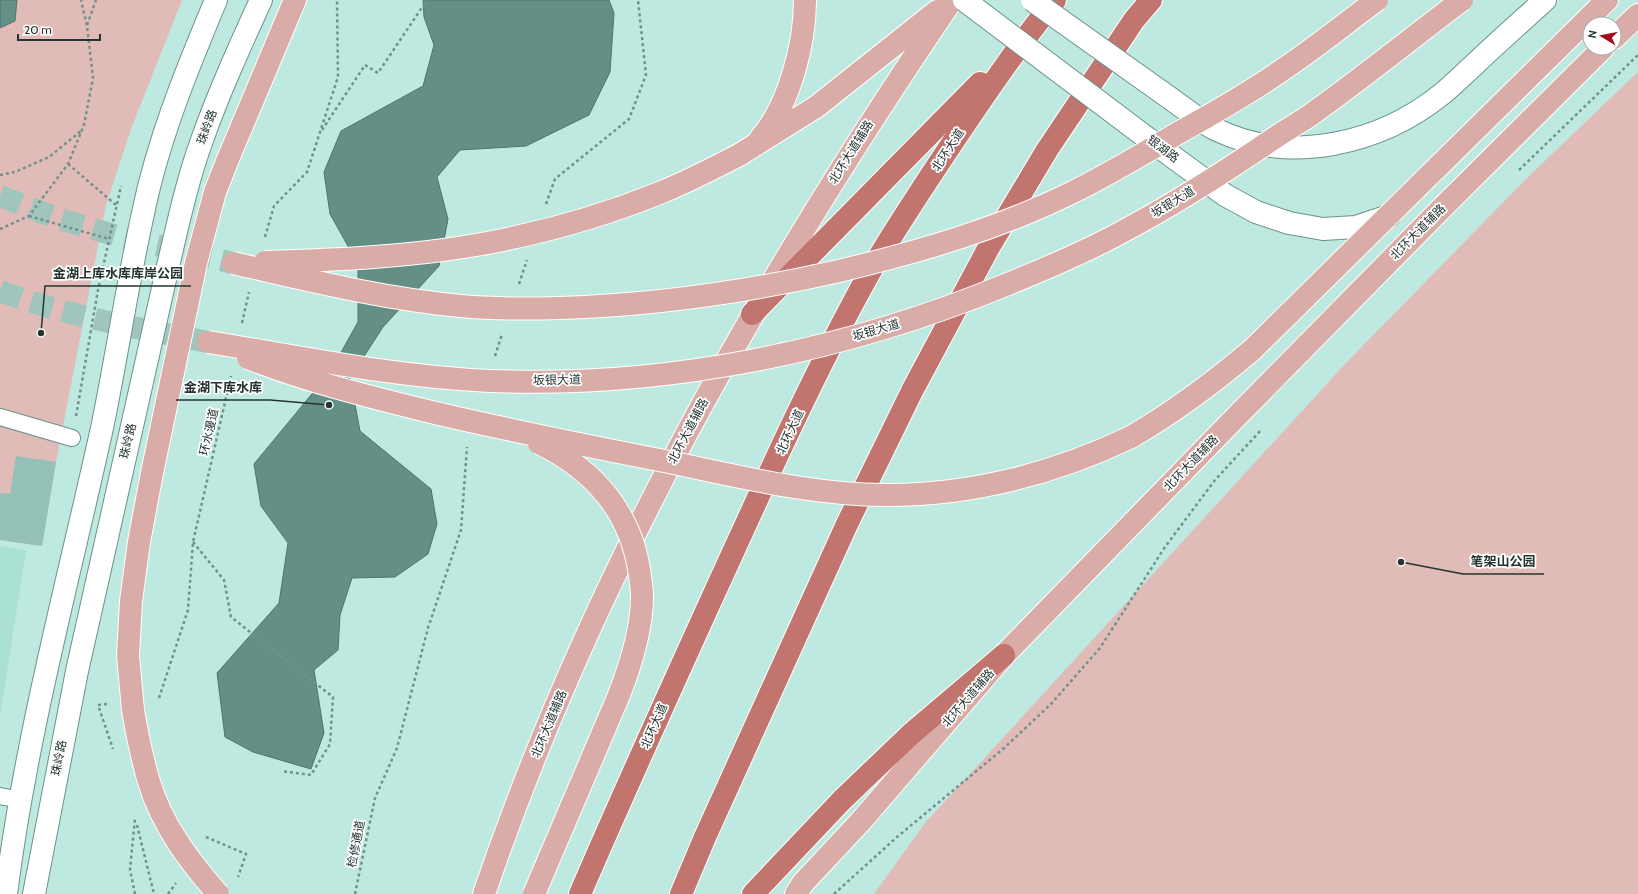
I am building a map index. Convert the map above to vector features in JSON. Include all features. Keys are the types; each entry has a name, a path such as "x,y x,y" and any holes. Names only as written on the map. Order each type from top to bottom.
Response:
{"highway":[{"name":"北环大道","path":"580,894 670,690 752,512 832,344 867,277 904,216 981,99 1026,36 1055,0"},
{"path":"681,894 846,524 912,391 989,247 1048,150 1134,20 1151,0"},
{"path":"1134,20 1158,0"},
{"path":"752,314 1026,36"},
{"path":"753,894 842,800 911,734 1004,655"}],"main road":[{"path":"218,894 182,850 162,815 150,783 140,747 133,710 128,656 131,601 137,557 152,473 196,263 216,192 228,159 295,0"},
{"path":"747,150 765,134 784,99 791,79 802,36 805,0"},
{"path":"951,0 816,107 747,150 698,176 662,192 570,223 521,236 477,245 430,252 314,261 232,263 376,295 465,307 521,309 645,303 689,298 758,288 825,274 885,260 945,243 1006,221 1070,193 1131,161 1247,94 1291,64 1377,0"},
{"name":"北环大道辅路","path":"484,894 533,760 611,581 686,435 752,314 852,150 951,0"},
{"name":"坂银大道","path":"515,432 344,390 269,366 208,342 357,367 437,377 491,381 548,381 611,379 740,363 779,355 878,330 971,300 1080,254 1133,226 1240,162 1314,113 1462,0"},
{"path":"515,432 787,485 854,494 924,494 995,483 1074,462 1130,437 1160,420 1193,397 1252,350 1607,0"},
{"path":"1622,30 1638,15"},
{"name":"北环大道辅路","path":"796,894 803,883 861,821 1004,655 1242,410 1595,56"},
{"path":"515,432 566,458 587,474 613,504 625,522 633,542 638,563 642,597 639,627 630,664 620,695 534,894"}],"street":[{"path":"6,894 21,800 55,629 102,428 136,243 166,127 191,60 216,0"},
{"name":"珠岭路","path":"34,894 77,671 184,199 202,141 224,84 261,0"},
{"name":"银湖路","path":"964,0 1225,195 1256,212 1289,223 1322,229 1356,228 1389,216"},
{"path":"1032,0 1217,130 1232,136 1268,145 1300,148 1320,147 1362,137 1403,119 1442,94 1545,0"}],"lane":[{"path":"0,417 72,438"},
{"path":"0,796 21,800"}],"path":[{"path":"0,229 29,216 68,164 84,125 93,78 87,26 81,0"},
{"path":"87,26 96,0"},
{"path":"263,244 274,206 307,172 338,77 337,0"},
{"path":"319,133 365,65 378,72 427,0"},
{"path":"1516,173 1638,55"},
{"path":"0,175 15,172 49,157 81,131"},
{"path":"68,164 116,205"},
{"path":"29,216 108,239"},
{"path":"241,328 250,289"},
{"name":"环水漫道","path":"158,701 188,610 193,542 231,375"},
{"path":"834,894 897,836 1003,749 1051,704 1100,648 1165,547 1216,480 1268,424"},
{"path":"193,542 224,580 231,617 332,697 330,744 311,775 281,771"},
{"name":"检修通道","path":"355,894 375,798"},
{"path":"135,894 130,869 136,819 154,894"},
{"path":"203,836 246,854 238,877 240,883"}],"shaded area":[{"path":"0,0 182,0 131,129 106,205 56,462 42,546 0,540"},
{"path":"0,0 17,0 15,21 0,28"},
{"path":"423,0 609,0 614,13 610,72 589,115 526,146 460,150 437,177 448,219 439,266 383,327 350,378 360,431 431,489 437,524 428,554 395,577 352,578 340,615 338,650 314,670 324,733 311,769 253,752 225,737 217,673 279,603 288,543 261,506 254,464 330,372 358,322 358,264 330,214 324,172 341,131 423,86 434,45 424,17"},
{"path":"1638,72 1638,894 874,894 925,823 1346,363 1528,177"},
{"path":"0,546 26,551 0,716"}],"building":[{"path":"16,456 56,462 42,546 0,540 0,493 10,494"}],"tunnel":[{"path":"0,196 56,218 118,236 233,263"},
{"path":"0,291 51,308 208,342"}],"place":[{"name":"金湖上库水库库岸公园","path":"41,333"},
{"name":"金湖下库水库","path":"329,405"},
{"name":"笔架山公园","path":"1401,562"}]}
